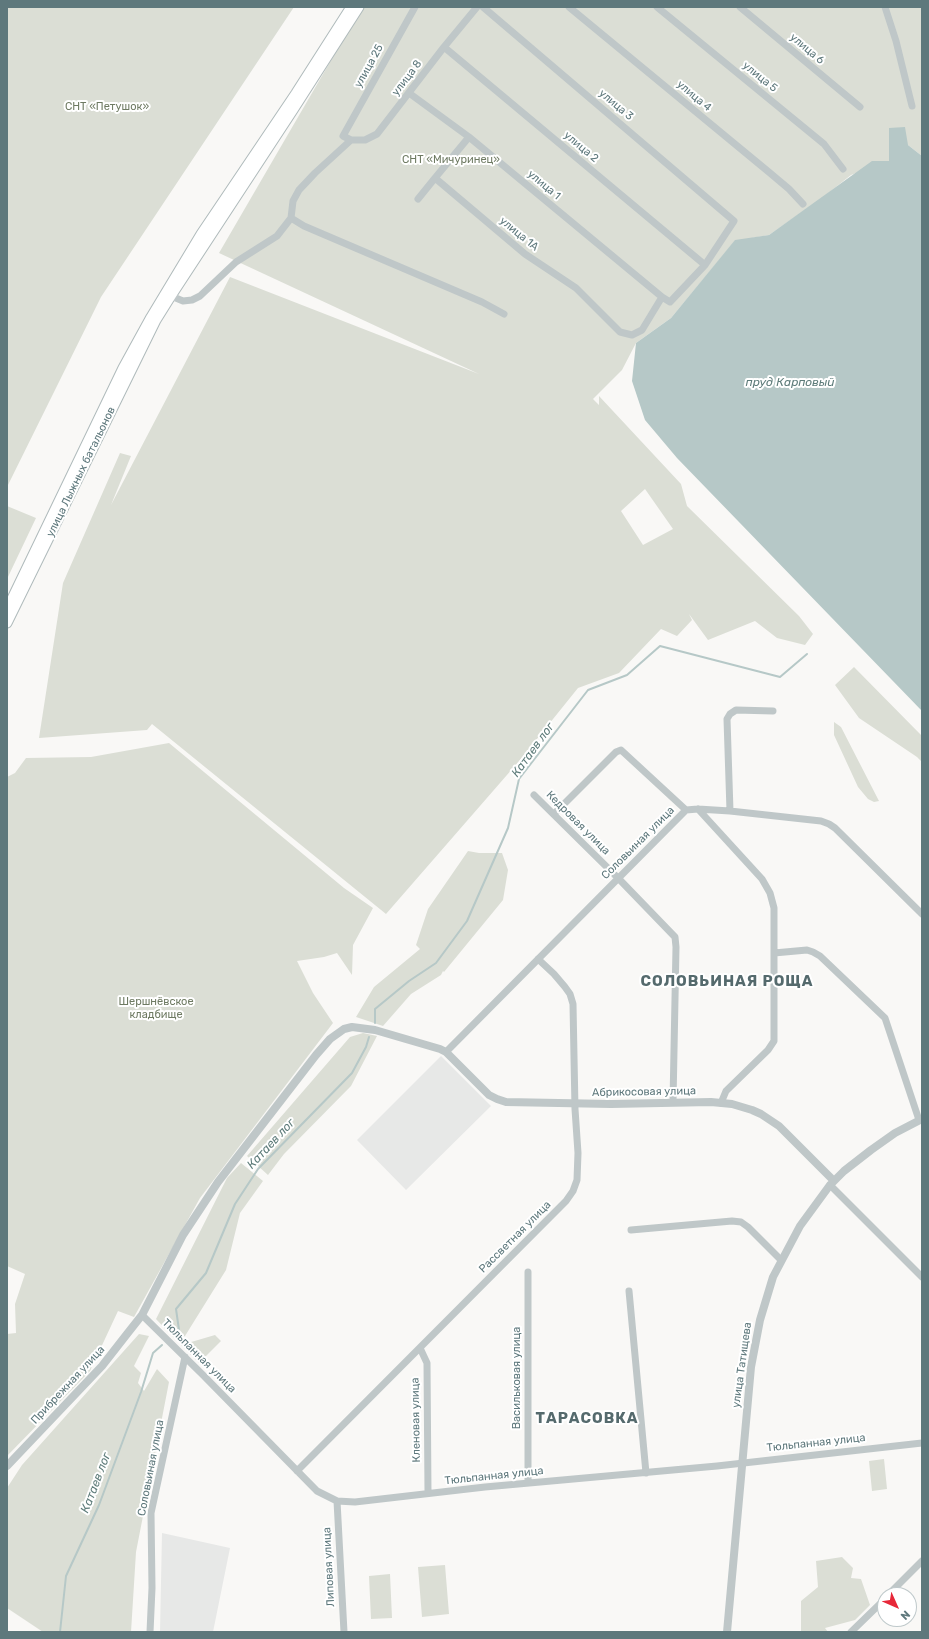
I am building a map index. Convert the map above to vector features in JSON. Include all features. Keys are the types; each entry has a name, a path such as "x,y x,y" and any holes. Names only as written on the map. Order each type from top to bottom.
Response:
{"main road":[{"path":"153,319 202,234 351,7"},
{"path":"153,319 171,296 302,97 358,7"},
{"name":"улица Лыжных батальонов","path":"7,609 123,368 153,319"},
{"name":"улица Лыжных батальонов","path":"7,623 153,319"}],"street":[{"name":"улица 25","path":"351,140 343,136 415,7"},
{"name":"улица 8","path":"351,140 365,140 377,134 477,7"},
{"name":"улица 3","path":"483,7 734,221 705,265"},
{"name":"улица 4","path":"569,7 770,173 789,189 803,204"},
{"name":"улица 5","path":"657,7 824,144 844,169"},
{"name":"улица 6","path":"740,7 860,107"},
{"path":"885,7 896,41 912,106"},
{"name":"улица 2","path":"444,47 705,265"},
{"name":"улица 1","path":"409,93 469,137 662,297"},
{"path":"418,199 469,137"},
{"path":"171,296 183,301 192,300 200,296 236,262 277,236 291,218 293,201 299,190 351,140"},
{"name":"улица 1А","path":"435,178 525,254 576,288 620,332 632,334 642,330 662,297"},
{"path":"291,218 304,226 482,302 504,314"},
{"path":"662,297 670,302 705,265"},
{"path":"730,811 727,724 729,715 736,710 773,711"},
{"path":"554,814 616,752 621,750 686,810"},
{"name":"Кедровая улица","path":"534,795 671,933 676,943 673,1102"},
{"path":"698,809 762,879 770,893 774,908 774,1041 768,1050 726,1091 721,1103"},
{"name":"Соловьиная улица","path":"446,1052 686,810 698,809 730,811 821,821 829,824 835,828 922,914"},
{"path":"774,953 807,950 820,956 885,1018 920,1119"},
{"name":"Рассветная улица","path":"297,1472 566,1201 573,1191 577,1180 578,1165 572,999 554,974 538,959"},
{"name":"Прибрежная улица","path":"7,1466 102,1366 142,1315 169,1261 209,1195 330,1038 344,1029 363,1029 414,1040 446,1052"},
{"name":"Абрикосовая улица","path":"446,1052 489,1095 506,1102 575,1104 673,1102 721,1103 752,1110 779,1126 832,1183"},
{"name":"улица Татищева","path":"728,1632 751,1367 766,1296 781,1260 800,1226 832,1183 871,1150 920,1119"},
{"path":"832,1183 922,1276"},
{"path":"631,1230 732,1221 741,1222 781,1260"},
{"name":"Васильковая улица","path":"528,1272 528,1484"},
{"path":"629,1291 646,1473"},
{"name":"Тюльпанная улица","path":"142,1315 297,1472 317,1491 337,1501 355,1502 428,1493 646,1473 922,1443"},
{"name":"Кленовая улица","path":"420,1348 427,1364 428,1493"},
{"name":"Соловьиная улица","path":"150,1632 152,1588 152,1513 184,1357"},
{"name":"Липовая улица","path":"337,1501 344,1632"},
{"path":"896,1587 922,1561"},
{"path":"851,1632 877,1607"}],"shaded area":[{"path":"441,1056 491,1106 406,1190 357,1140"},
{"path":"162,1533 230,1548 213,1632 160,1632"}],"green space":[{"name":"СНТ «Петушок»","path":"7,7 294,7 101,297 7,487"},
{"name":"СНТ «Мичуринец»","path":"362,7 922,7 922,156 908,145 889,161 851,175 822,198 769,235 735,241 671,318 636,343 622,370 593,399 599,405 599,396 681,484 687,506 799,616 813,634 805,645 777,638 755,621 708,640 689,614 692,620 677,636 661,629 619,673 578,688 520,760 386,914 152,724 147,730 39,738 63,583 120,453 131,456 111,505 230,277 479,374 219,253","holes":["645,489 673,529 643,545 621,511"]},
{"path":"7,506 36,518 7,579"},
{"path":"854,667 922,736 922,762 917,757 859,718 835,685"},
{"path":"834,722 841,727 879,801 874,802 868,799 858,787 834,735"},
{"name":"Шершнёвское кладбище","path":"169,743 344,888 373,908 353,945 352,975 337,953 324,957 297,961 313,993 333,1023 200,1198 134,1317 118,1311 90,1371 7,1456 7,1334 16,1333 15,1304 25,1274 7,1266 7,777 15,773 26,758 91,757"},
{"path":"468,851 479,853 502,853 508,870 503,900 444,972 443,971 441,975 411,994 383,1026 356,1017 374,987 420,949 416,945 428,909"},
{"path":"363,1033 377,1036 351,1086 284,1154 268,1175 247,1156 350,1037"},
{"path":"241,1163 263,1181 240,1213 226,1270 185,1336 175,1339 156,1319 227,1178"},
{"path":"139,1334 149,1336 134,1366 141,1373 138,1383 144,1391 157,1369 169,1382 136,1552 131,1632 43,1632 7,1608 7,1488 22,1465"},
{"path":"215,1335 221,1341 199,1363 181,1345"},
{"path":"884,1459 887,1489 872,1491 869,1461"},
{"path":"842,1557 853,1568 851,1578 861,1579 870,1605 855,1620 825,1628 828,1632 801,1632 801,1601 818,1587 816,1561"},
{"path":"445,1565 449,1614 422,1617 418,1567"},
{"path":"390,1574 392,1618 371,1619 369,1576"}],"water":[{"name":"пруд Карповый","path":"905,127 908,145 922,156 922,711 677,458 645,420 632,381 636,343 671,318 735,240 769,235 872,161 889,161 889,128"}],"waterway":[{"name":"Катаев лог","path":"375,1023 375,1009 409,981 436,963 467,921 508,828 519,779 588,690 627,675 660,646 780,677 807,654"},
{"name":"Катаев лог","path":"175,1334 179,1330 176,1309 206,1273 235,1204 258,1169 352,1073 366,1047 369,1037"},
{"name":"Катаев лог","path":"60,1632 66,1576 99,1505 141,1392 153,1353 162,1345"}],"district":[{"name":"СОЛОВЬИНАЯ РОЩА","path":"727,982"},
{"name":"ТАРАСОВКА","path":"587,1419"}]}
